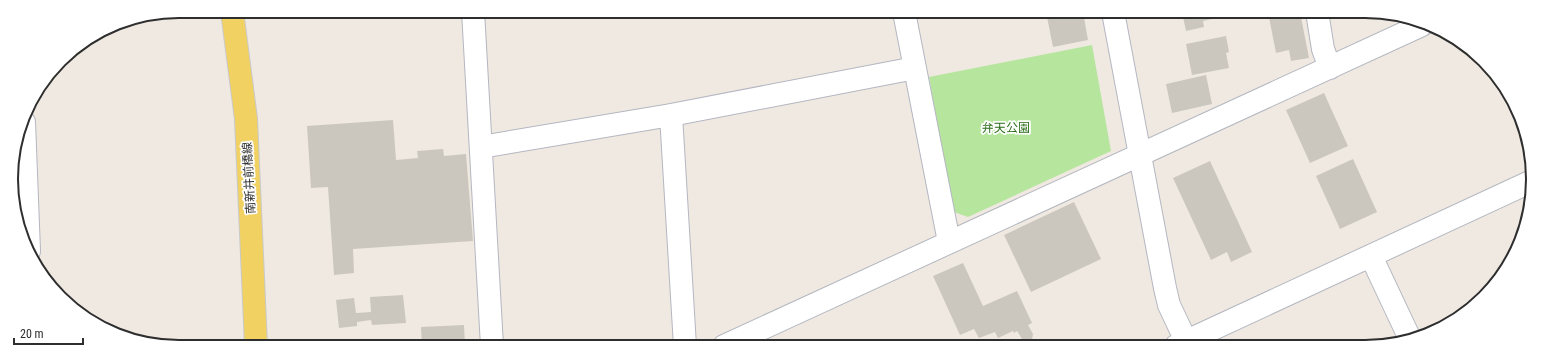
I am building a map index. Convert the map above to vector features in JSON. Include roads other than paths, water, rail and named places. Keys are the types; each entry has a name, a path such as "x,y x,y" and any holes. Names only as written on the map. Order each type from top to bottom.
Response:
{"main road":[{"name":"南新井前橋線","path":"233,18 246,119 256,340"}],"street":[{"path":"473,18 492,340"},
{"path":"905,18 949,242"},
{"path":"1114,18 1165,288 1180,340"},
{"path":"1318,18 1323,49 1330,68"},
{"path":"737,340 1330,68 1416,27"},
{"path":"481,147 671,114 914,68"},
{"path":"671,114 685,340"},
{"path":"24,133 28,236"},
{"path":"1188,340 1526,184"},
{"path":"1370,256 1408,334"}],"park label":[{"name":"弁天公園","path":"1006,128"}]}
